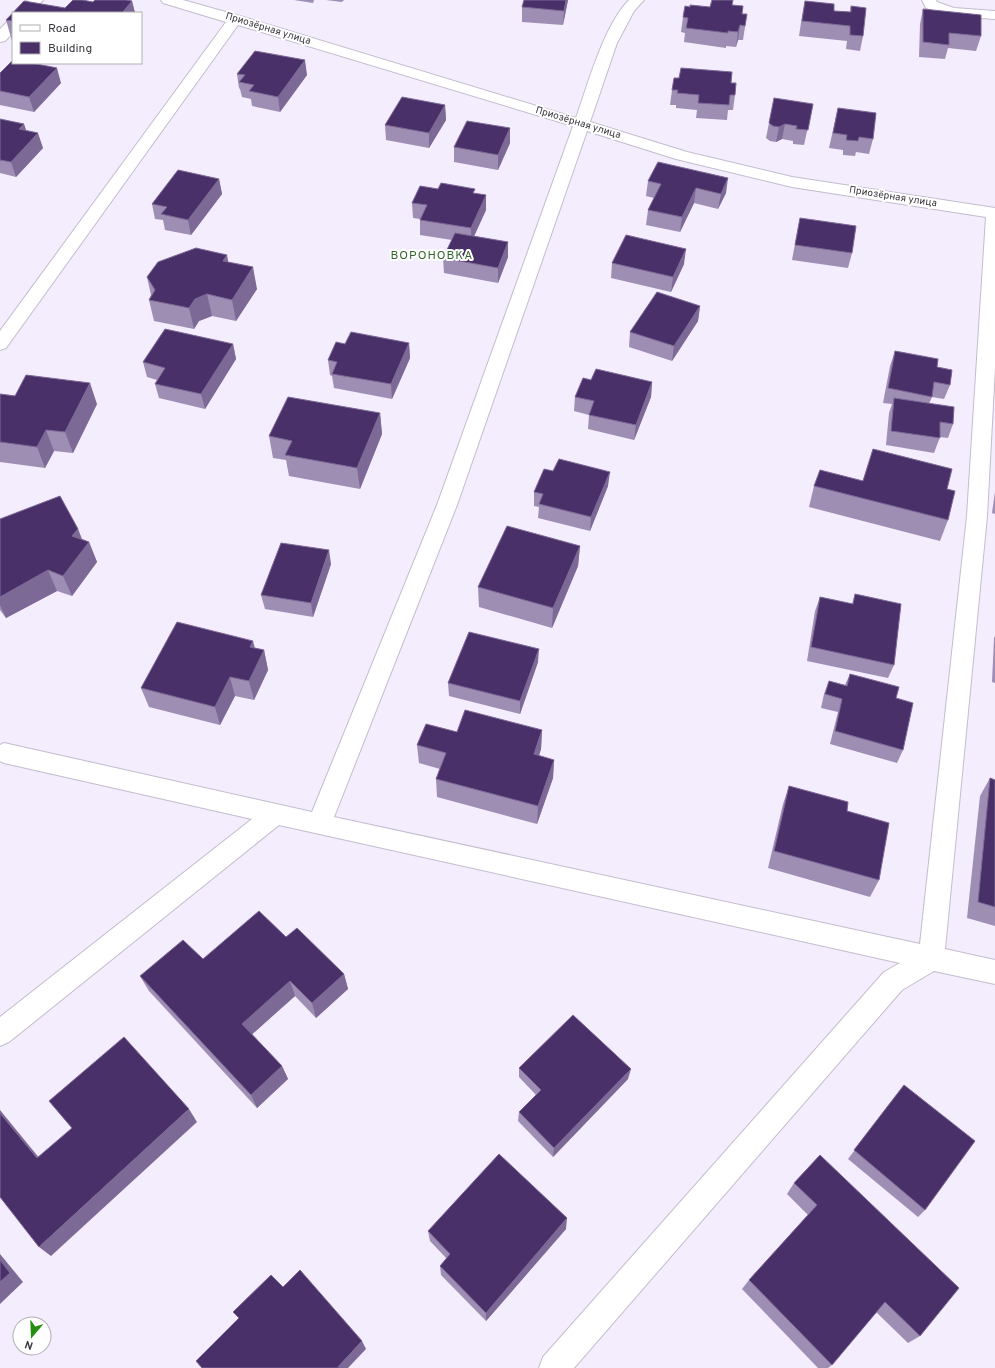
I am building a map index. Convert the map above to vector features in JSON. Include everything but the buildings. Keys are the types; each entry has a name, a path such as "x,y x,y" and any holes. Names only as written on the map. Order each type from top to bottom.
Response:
{"street":[{"path":"25,12 36,0"},
{"name":"Приозёрная улица","path":"168,0 581,124 682,156 792,182 995,213"},
{"path":"319,824 447,505 610,43 628,9 637,0"},
{"path":"929,0 932,5 952,12 995,15"},
{"path":"0,344 235,19"},
{"path":"0,38 12,25"},
{"path":"931,959 977,516 995,213"},
{"path":"4,753 319,824 995,972"},
{"path":"0,1033 276,814"},
{"path":"554,1368 893,981 931,959"}],"district":[{"name":"ВОРОНОВКА","path":"432,256"}]}
